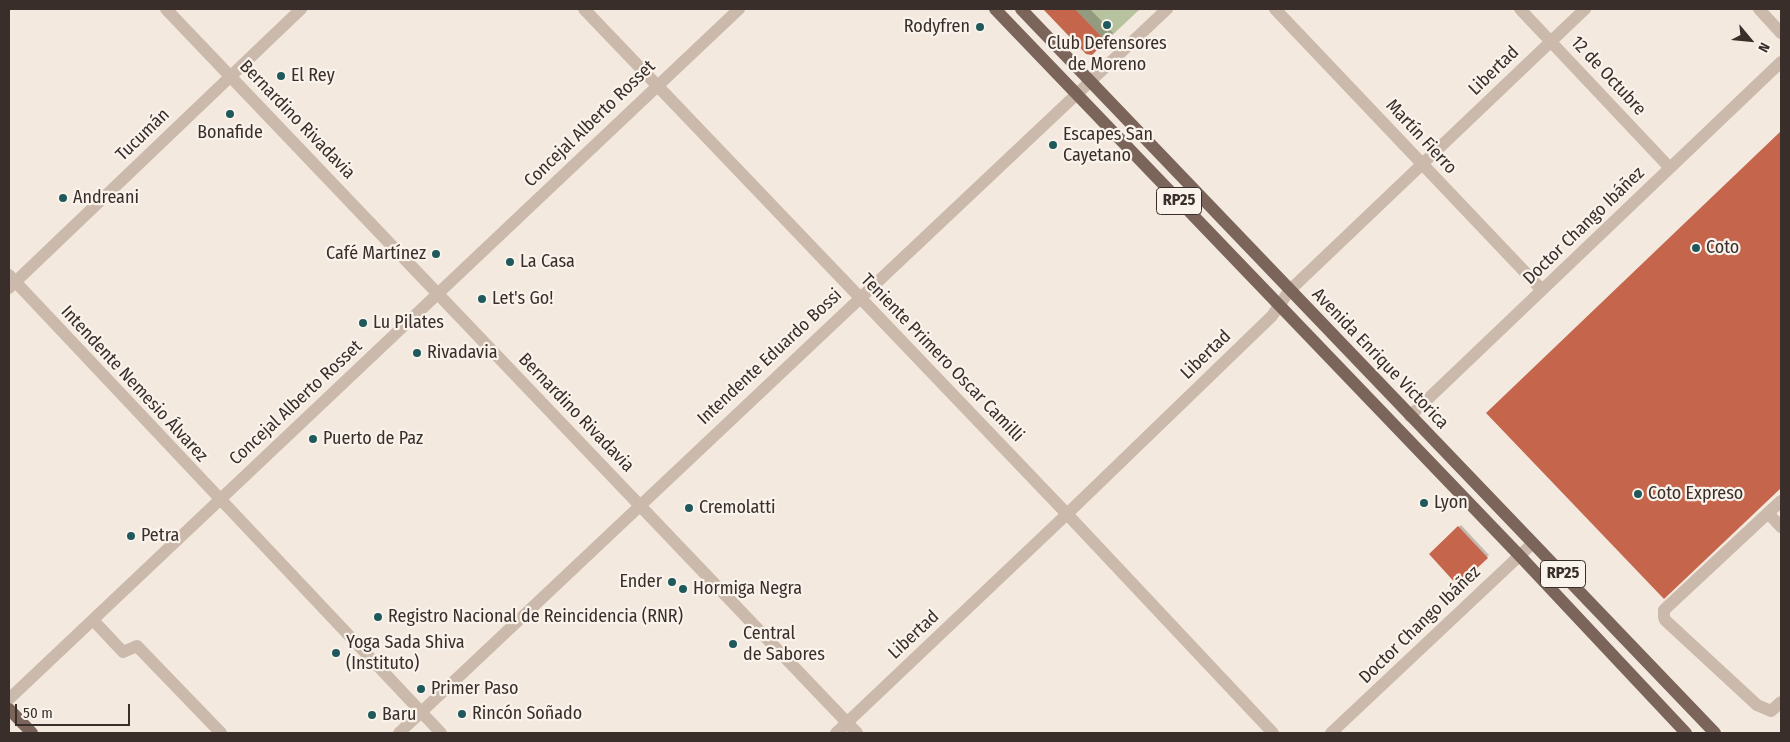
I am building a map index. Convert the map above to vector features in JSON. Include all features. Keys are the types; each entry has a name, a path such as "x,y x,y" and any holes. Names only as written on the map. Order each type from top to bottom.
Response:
{"main road":[{"name":"Avenida Enrique Victorica","path":"995,9 1519,555 1686,733"},
{"name":"Avenida Enrique Victorica","path":"1021,9 1289,291 1715,733"},
{"path":"9,709 32,733"}],"street":[{"name":"Bernardino Rivadavia","path":"166,9 857,733"},
{"name":"Tucumán","path":"11,282 301,9"},
{"name":"Teniente Primero Oscar Camilli","path":"584,9 1067,514 1273,733"},
{"name":"Concejal Alberto Rosset","path":"9,699 739,9"},
{"name":"Intendente Eduardo Bossi","path":"399,733 859,297 1078,95 1167,9"},
{"name":"Martín Fierro","path":"1275,9 1542,290"},
{"name":"12 de Octubre","path":"1520,9 1670,168"},
{"name":"Libertad","path":"836,733 1265,323 1289,291 1585,9"},
{"path":"1759,9 1781,33"},
{"name":"Doctor Chango Ibáñez","path":"1410,416 1781,62"},
{"name":"Intendente Nemesio Álvarez","path":"11,282 440,733"},
{"path":"1781,501 1664,610 1665,620 1757,705 1772,711 1781,702"},
{"path":"1768,513 1781,527"},
{"name":"Doctor Chango Ibáñez","path":"1331,733 1533,543"},
{"path":"93,620 123,652 137,646 221,733"}],"green space":[{"name":"Club Defensores de Moreno","path":"1075,9 1140,9 1106,41"}],"building":[{"path":"1043,9 1075,9 1106,41 1092,55 1086,54"},
{"name":"Coto","path":"1781,131 1781,488 1664,599 1486,413"},
{"path":"1458,526 1488,558 1458,586 1429,554"}],"place":[{"name":"Club Defensores de Moreno","path":"1107,25"},
{"name":"Rodyfren","path":"980,27"},
{"name":"El Rey","path":"281,76"},
{"name":"Bonafide","path":"230,114"},
{"name":"Escapes San Cayetano","path":"1053,145"},
{"name":"Andreani","path":"63,198"},
{"name":"Coto","path":"1696,248"},
{"name":"Café Martínez","path":"436,254"},
{"name":"La Casa","path":"510,262"},
{"name":"Let's Go!","path":"482,299"},
{"name":"Lu Pilates","path":"363,323"},
{"name":"Rivadavia","path":"417,353"},
{"name":"Puerto de Paz","path":"313,439"},
{"name":"Coto Expreso","path":"1638,494"},
{"name":"Lyon","path":"1424,503"},
{"name":"Cremolatti","path":"689,508"},
{"name":"Petra","path":"131,536"},
{"name":"Ender","path":"672,582"},
{"name":"Hormiga Negra","path":"683,589"},
{"name":"Registro Nacional de Reincidencia (RNR)","path":"378,617"},
{"name":"Central de Sabores","path":"733,644"},
{"name":"Yoga Sada Shiva (Instituto)","path":"336,653"},
{"name":"Primer Paso","path":"421,689"},
{"name":"Rincón Soñado","path":"462,714"},
{"name":"Baru","path":"372,715"}]}
